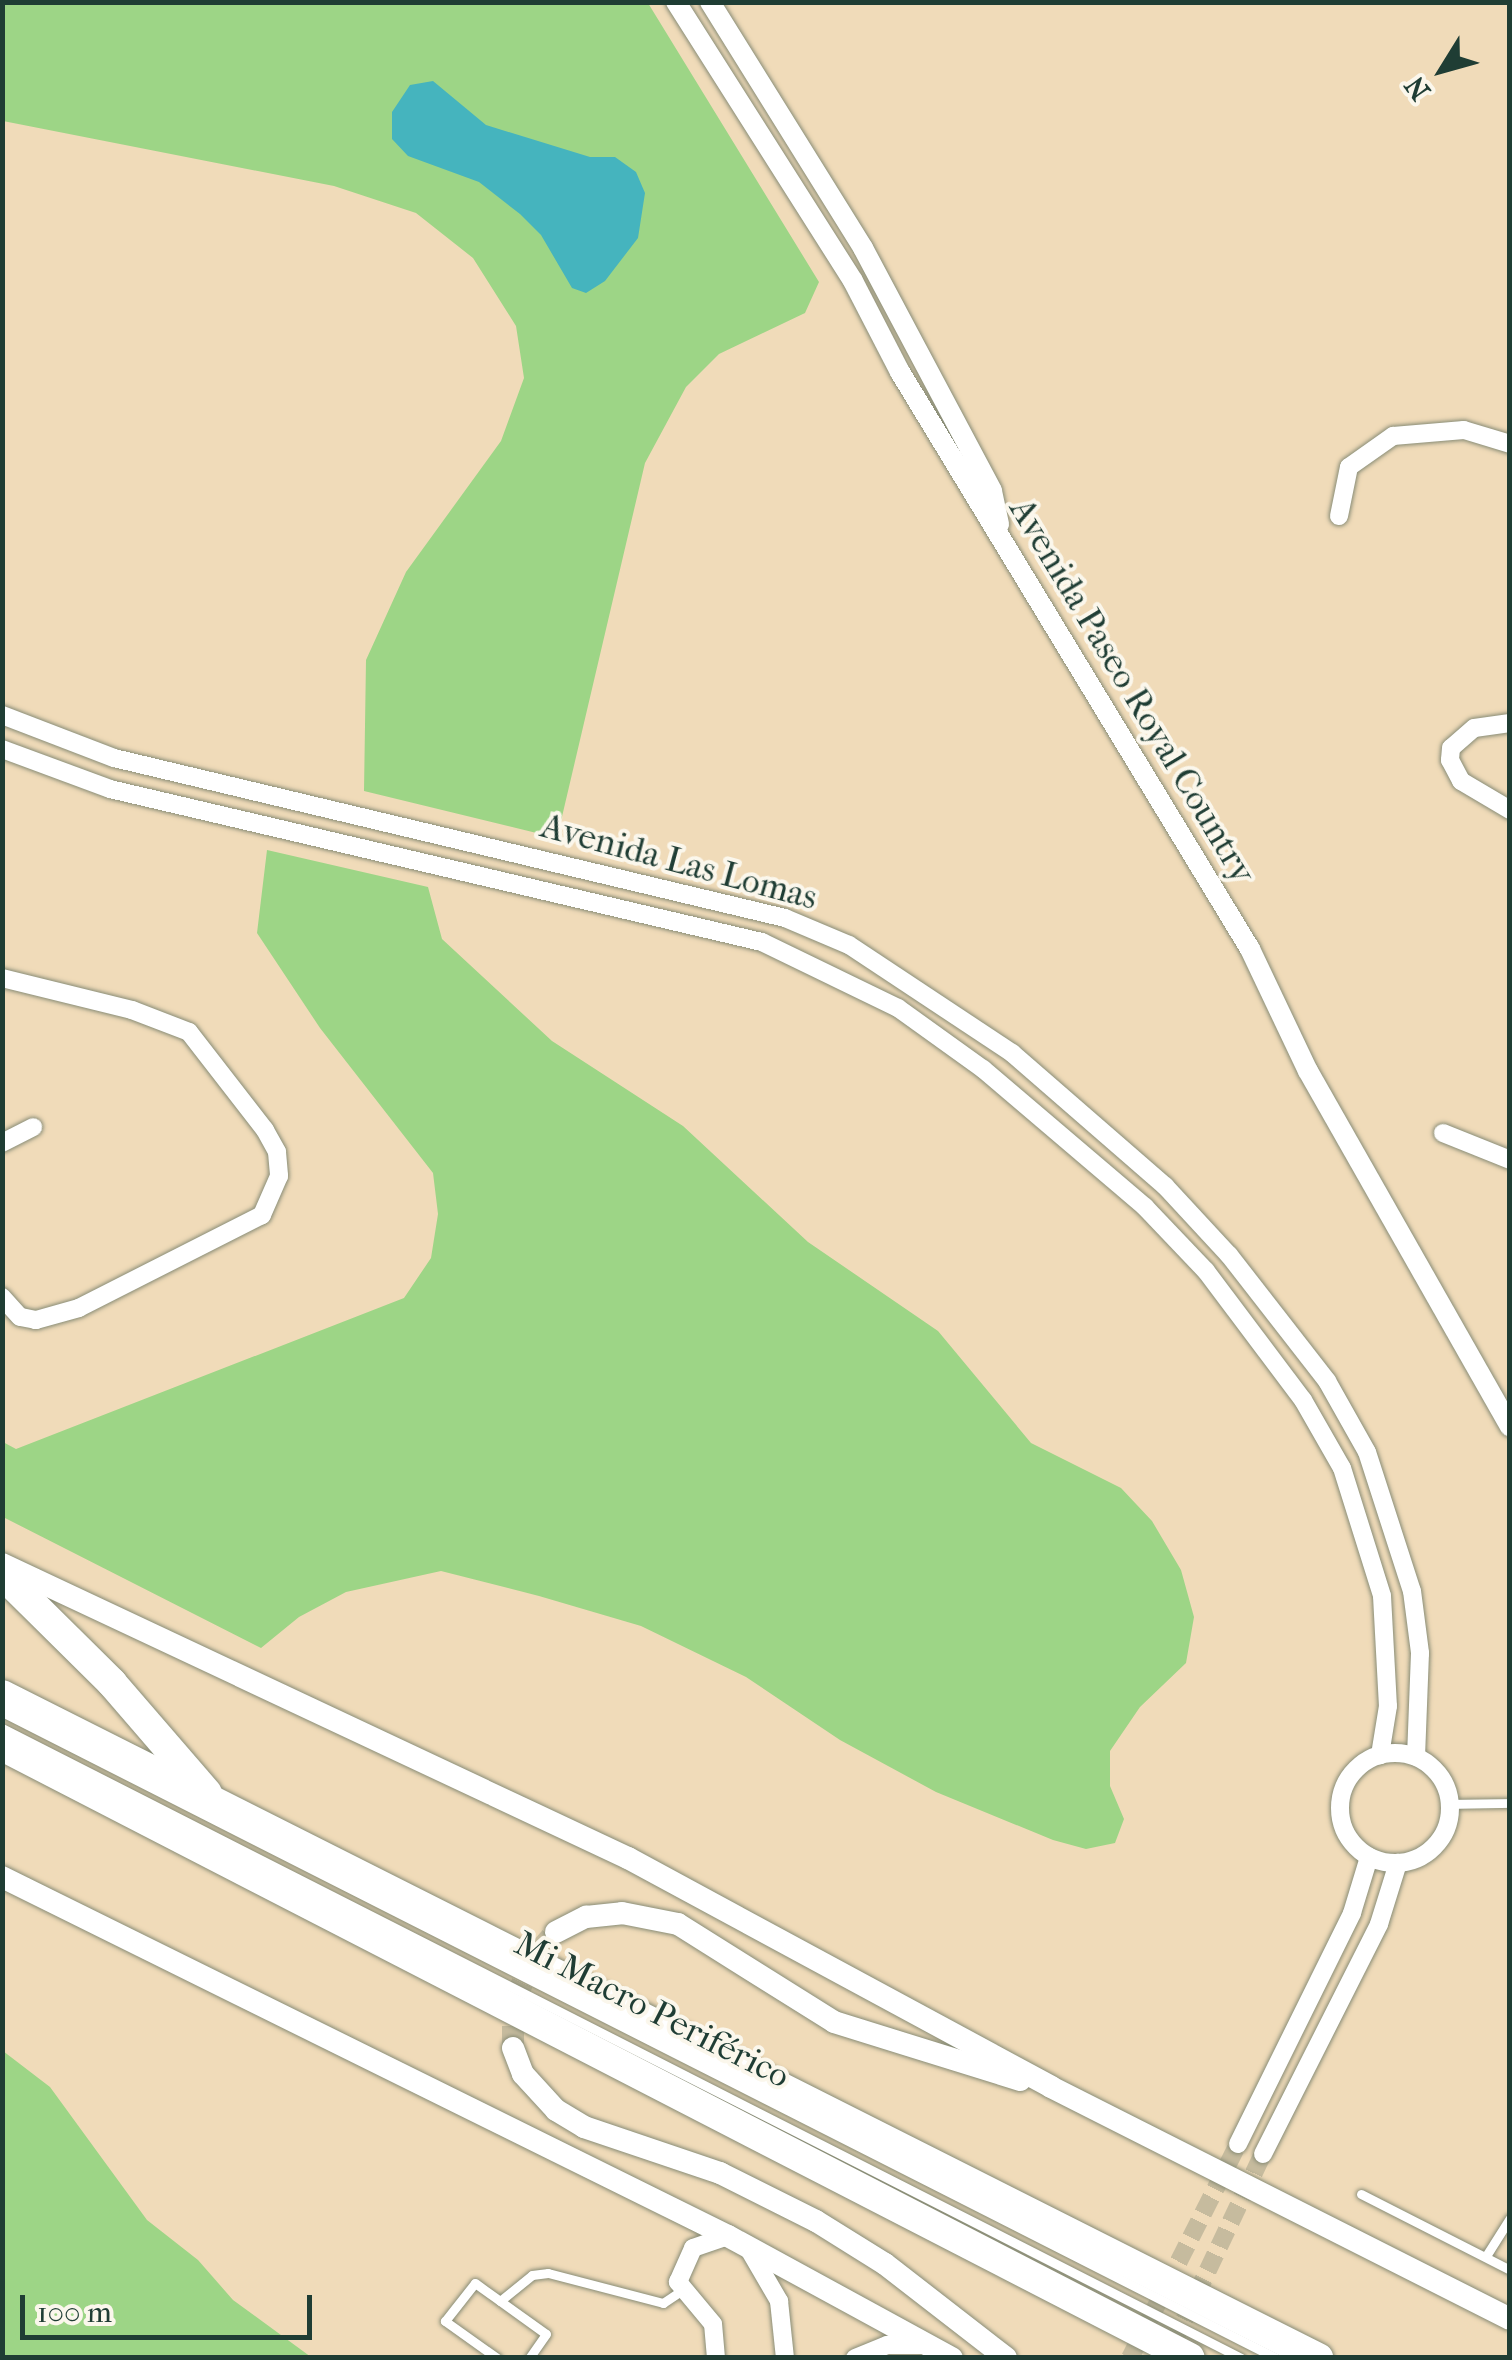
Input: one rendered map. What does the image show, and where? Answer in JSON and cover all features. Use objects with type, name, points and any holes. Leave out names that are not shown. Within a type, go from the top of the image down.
[{"type":"highway","points":[[2,1574],[112,1683],[219,1806]]},
{"type":"highway","points":[[2,1695],[1318,2358]]},
{"type":"highway","points":[[2,1746],[1190,2358]]},
{"type":"main road","points":[[2,1564],[628,1858],[1051,2087],[1510,2320]]},
{"type":"main road","points":[[2,1877],[737,2241],[952,2358]]},
{"type":"main road","points":[[556,1932],[586,1918],[622,1913],[664,1920],[734,1955],[834,2022],[939,2059],[1051,2087]]},
{"type":"main road","points":[[513,2048],[523,2074],[556,2110],[584,2127],[720,2173],[816,2222],[885,2264],[1006,2358]]},
{"type":"street","name":"Avenida Paseo Royal Country","points":[[676,2],[853,281],[900,372],[1001,531],[1250,949],[1308,1071],[1510,1427]]},
{"type":"street","points":[[694,32],[715,10],[863,248],[992,491],[1001,531]]},
{"type":"street","points":[[1339,516],[1349,467],[1393,436],[1464,430],[1510,444]]},
{"type":"street","name":"Avenida Las Lomas","points":[[2,715],[114,758],[785,918],[849,945],[1012,1053],[1165,1186],[1229,1255],[1327,1382],[1367,1452],[1412,1591],[1420,1652],[1416,1757]]},
{"type":"street","points":[[1510,723],[1474,728],[1460,736],[1450,760],[1461,781],[1510,810]]},
{"type":"street","name":"Avenida Las Lomas","points":[[2,749],[110,789],[762,942],[898,1008],[983,1069],[1145,1207],[1206,1271],[1303,1400],[1342,1468],[1382,1596],[1388,1706],[1380,1755]]},
{"type":"street","points":[[110,789],[114,758]]},
{"type":"street","points":[[2,978],[132,1010],[189,1032],[265,1130],[277,1152],[279,1176],[262,1215],[79,1308],[36,1320],[20,1316],[2,1297]]},
{"type":"street","points":[[2,1143],[34,1126]]},
{"type":"street","points":[[1443,1133],[1510,1160]]},
{"type":"street","points":[[1380,1755],[1416,1757],[1440,1776],[1450,1804],[1442,1838],[1430,1851],[1398,1863],[1369,1856],[1346,1834],[1340,1802],[1353,1772],[1380,1755]]},
{"type":"street","points":[[1238,2144],[1352,1914],[1369,1856]]},
{"type":"street","points":[[1263,2154],[1379,1924],[1398,1863]]},
{"type":"street","points":[[716,2358],[714,2324],[682,2291],[680,2271],[693,2248],[737,2241],[786,2326],[796,2358]]},
{"type":"street","points":[[785,2358],[786,2326]]},
{"type":"street","points":[[855,2358],[887,2345],[928,2345]]},
{"type":"lane","name":"Mi Macro Periférico","points":[[2,1712],[1276,2358]]},
{"type":"lane","name":"Mi Macro Periférico","points":[[2,1728],[1241,2358]]},
{"type":"lane","points":[[1450,1804],[1510,1803]]},
{"type":"lane","points":[[1361,2194],[1510,2270]]},
{"type":"lane","points":[[1486,2256],[1510,2218]]},
{"type":"lane","points":[[500,2301],[532,2275],[548,2273],[662,2303],[682,2291]]},
{"type":"lane","points":[[498,2358],[446,2321],[475,2283],[546,2334],[529,2358]]},
{"type":"green space","points":[[2,3],[648,3],[819,282],[805,313],[719,354],[686,387],[645,463],[557,838],[364,791],[366,660],[406,572],[501,441],[524,378],[516,326],[473,258],[416,213],[334,186],[3,121]]},
{"type":"green space","points":[[267,850],[428,887],[442,939],[552,1041],[683,1126],[808,1242],[938,1331],[1031,1443],[1121,1488],[1152,1521],[1181,1570],[1194,1617],[1186,1663],[1140,1707],[1110,1751],[1110,1786],[1124,1819],[1115,1843],[1086,1849],[1053,1840],[936,1792],[840,1740],[746,1677],[641,1626],[539,1596],[441,1571],[346,1592],[299,1617],[261,1648],[3,1517],[3,1442],[16,1449],[404,1298],[431,1258],[438,1214],[433,1173],[320,1028],[257,933]]},
{"type":"green space","points":[[3,2051],[50,2087],[147,2220],[198,2260],[233,2300],[311,2357],[3,2357]]},
{"type":"water","points":[[433,81],[486,125],[590,157],[615,157],[636,172],[645,193],[638,238],[605,281],[586,293],[572,288],[541,235],[520,214],[479,182],[408,156],[392,139],[392,112],[410,85]]},
{"type":"tunnel","points":[[513,2048],[513,2003],[536,1954],[556,1932]]},
{"type":"tunnel","points":[[1130,2358],[1238,2144]]},
{"type":"tunnel","points":[[1173,2344],[1263,2154]]}]
